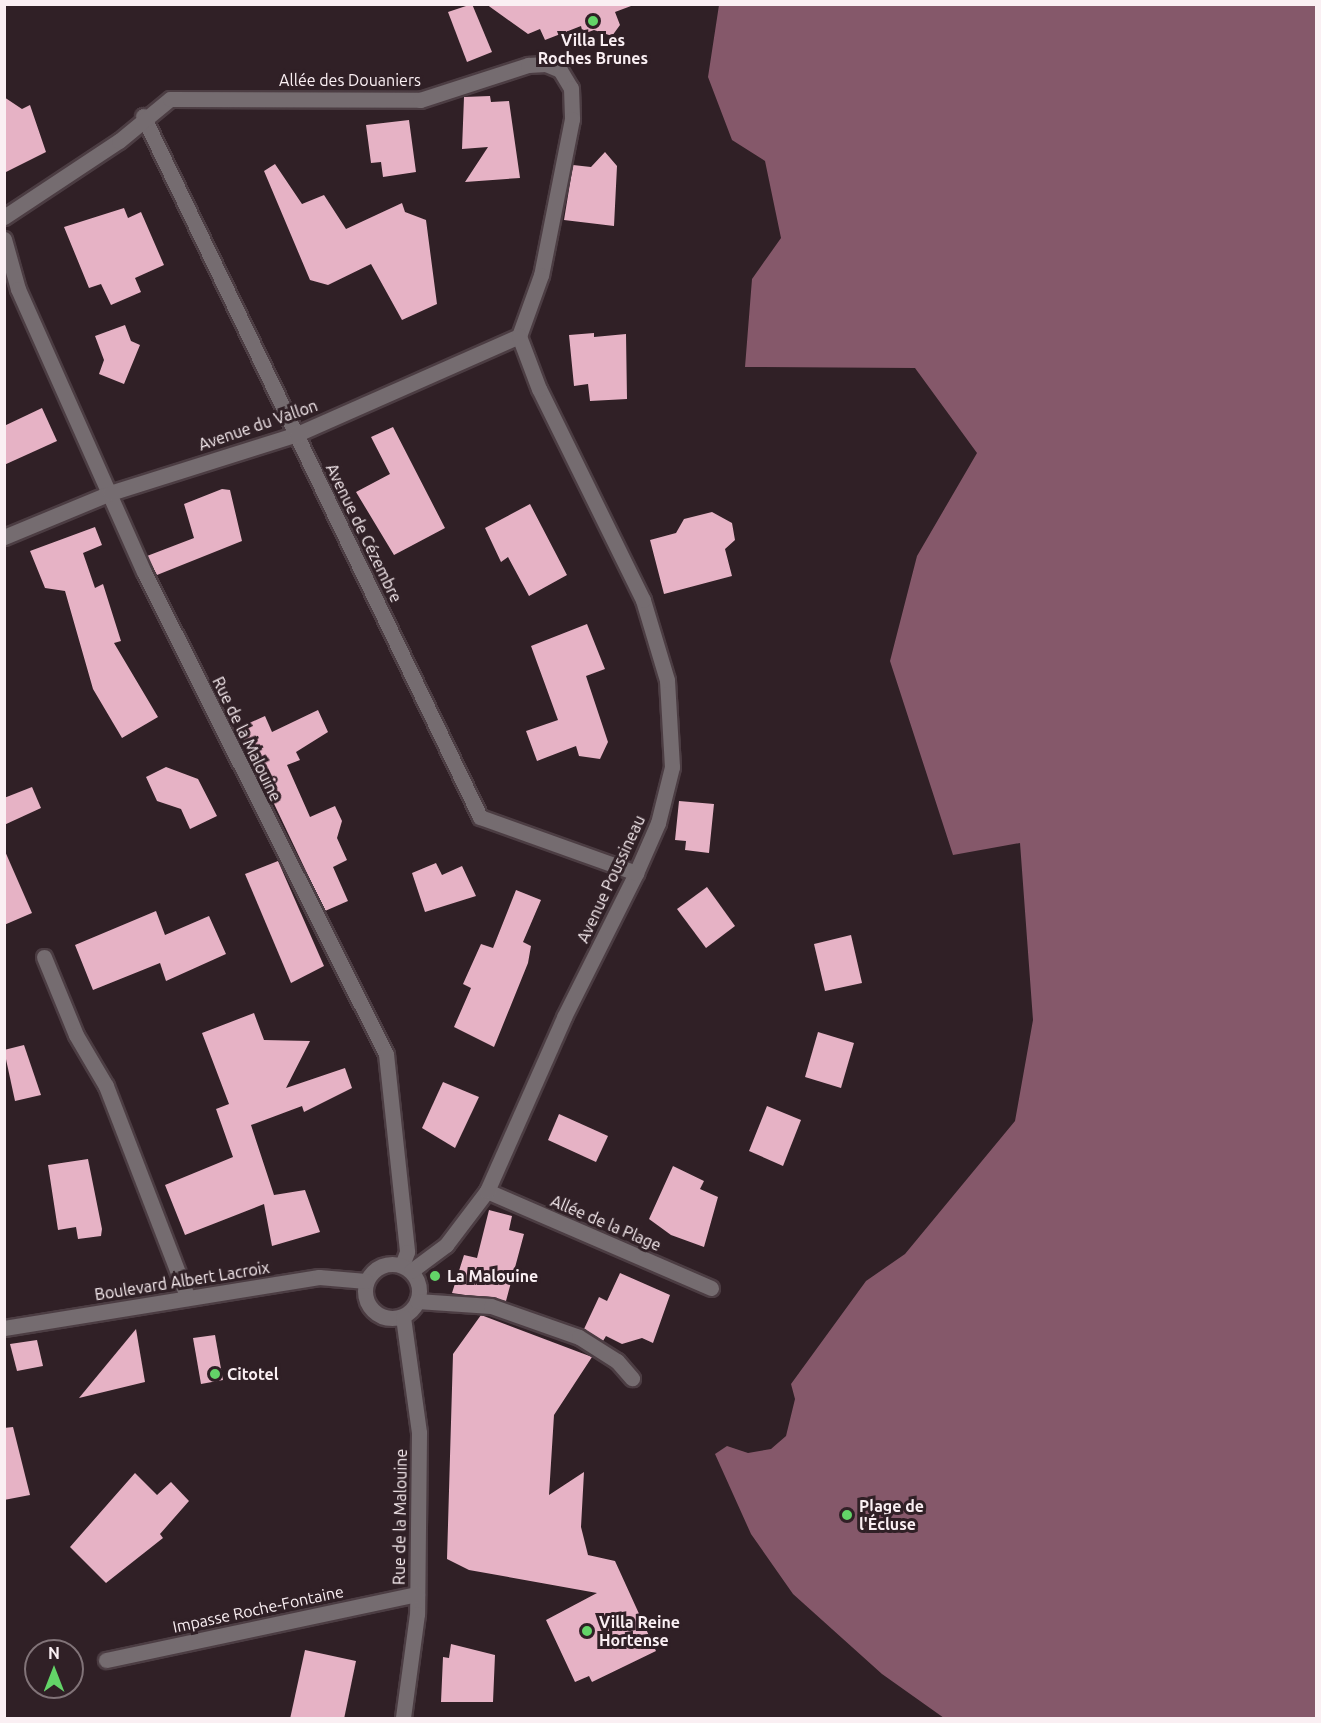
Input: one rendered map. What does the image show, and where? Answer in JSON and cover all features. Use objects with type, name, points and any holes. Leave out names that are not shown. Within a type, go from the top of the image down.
[{"type":"street","name":"Allée des Douaniers","points":[[4,217],[119,141],[143,116],[170,99],[192,95],[420,100],[528,65],[560,70],[571,88],[572,119],[541,275],[519,336]]},
{"type":"street","name":"Avenue de Cézembre","points":[[143,116],[480,817],[636,873]]},
{"type":"street","name":"Rue de la Malouine","points":[[4,239],[11,290],[110,493],[149,583],[387,1054],[408,1252],[407,1268]]},
{"type":"street","name":"Avenue du Vallon","points":[[4,537],[110,493],[297,434],[519,336]]},
{"type":"street","name":"Avenue Poussineau","points":[[407,1268],[446,1245],[487,1191],[564,1017],[636,873],[658,823],[672,767],[667,680],[643,600],[539,389],[519,336]]},
{"type":"street","points":[[44,957],[76,1035],[106,1086],[188,1298]]},
{"type":"street","name":"Allée de la Plage","points":[[487,1191],[711,1288]]},
{"type":"street","points":[[377,1268],[407,1268],[419,1286],[417,1301],[403,1317],[384,1318],[369,1307],[366,1281],[377,1268]]},
{"type":"street","name":"Boulevard Albert Lacroix","points":[[4,1328],[319,1277],[366,1281]]},
{"type":"street","points":[[417,1301],[491,1306],[579,1337],[632,1377]]},
{"type":"street","name":"Rue de la Malouine","points":[[403,1317],[419,1433],[417,1594],[403,1719]]},
{"type":"street","name":"Impasse Roche-Fontaine","points":[[106,1660],[417,1594]]},
{"type":"shaded area","points":[[719,5],[1316,5],[1316,1718],[944,1718],[882,1674],[793,1594],[751,1534],[715,1454],[727,1446],[748,1453],[771,1449],[786,1436],[795,1399],[791,1384],[866,1281],[905,1254],[1015,1121],[1033,1020],[1020,843],[953,855],[890,661],[917,556],[977,453],[915,368],[745,367],[752,279],[781,238],[765,161],[732,140],[708,77]]},
{"type":"building","points":[[472,4],[492,52],[467,62],[448,12]]},
{"type":"building","name":"Villa Les Roches Brunes","points":[[486,4],[631,4],[631,6],[615,12],[620,25],[612,36],[594,30],[583,34],[581,26],[545,40],[540,29],[528,34]]},
{"type":"building","points":[[490,96],[491,102],[509,101],[520,178],[465,182],[488,147],[462,149],[464,97]]},
{"type":"building","points":[[4,97],[22,109],[30,105],[46,152],[4,173]]},
{"type":"building","points":[[409,120],[416,172],[383,177],[381,162],[371,163],[366,125]]},
{"type":"building","points":[[605,152],[617,166],[614,226],[564,220],[573,165],[591,167]]},
{"type":"building","points":[[275,164],[302,204],[324,195],[346,229],[402,203],[405,212],[426,220],[437,304],[402,320],[371,264],[328,285],[310,280],[264,171]]},
{"type":"building","points":[[124,208],[128,218],[141,212],[164,265],[135,278],[141,292],[111,305],[101,284],[89,288],[64,227]]},
{"type":"building","points":[[125,325],[131,341],[140,345],[124,384],[99,374],[104,360],[95,336]]},
{"type":"building","points":[[594,333],[594,337],[626,334],[627,399],[590,401],[588,384],[574,386],[569,335]]},
{"type":"building","points":[[42,408],[57,441],[4,465],[4,426]]},
{"type":"building","points":[[393,427],[445,528],[394,555],[356,492],[390,474],[371,437]]},
{"type":"building","points":[[222,489],[230,490],[242,541],[157,575],[147,556],[194,538],[184,504]]},
{"type":"building","points":[[530,504],[567,575],[529,596],[508,557],[501,562],[485,528]]},
{"type":"building","points":[[712,512],[732,523],[735,540],[725,549],[732,576],[664,594],[650,540],[676,533],[684,519]]},
{"type":"building","points":[[95,527],[102,545],[83,553],[95,588],[103,584],[121,641],[114,643],[158,717],[122,738],[93,689],[65,591],[45,588],[30,551]]},
{"type":"building","points":[[587,624],[605,669],[586,676],[608,742],[600,759],[579,756],[576,746],[537,761],[526,731],[558,720],[531,646]]},
{"type":"building","points":[[318,710],[328,732],[296,752],[300,760],[287,765],[310,817],[335,806],[342,821],[337,838],[347,860],[333,867],[348,901],[325,911],[238,728],[265,716],[272,732]]},
{"type":"building","points":[[166,767],[198,779],[217,816],[190,829],[181,809],[157,801],[146,777]]},
{"type":"building","points":[[32,787],[41,808],[4,825],[4,798]]},
{"type":"building","points":[[679,801],[714,804],[709,853],[685,850],[686,841],[675,840]]},
{"type":"building","points":[[4,849],[32,913],[4,925]]},
{"type":"building","points":[[278,861],[324,966],[291,983],[245,874]]},
{"type":"building","points":[[436,863],[442,875],[462,866],[476,896],[425,912],[412,873]]},
{"type":"building","points":[[707,887],[735,926],[706,948],[677,909]]},
{"type":"building","points":[[516,890],[541,900],[523,942],[531,946],[528,963],[494,1047],[454,1027],[471,988],[463,984],[481,944],[493,948]]},
{"type":"building","points":[[156,911],[165,935],[209,916],[226,954],[166,981],[160,963],[93,990],[75,945]]},
{"type":"building","points":[[851,935],[862,983],[825,991],[814,944]]},
{"type":"building","points":[[254,1013],[264,1040],[310,1041],[286,1088],[345,1068],[352,1088],[304,1112],[302,1106],[251,1125],[274,1195],[305,1190],[320,1232],[272,1246],[264,1204],[185,1235],[165,1185],[233,1157],[216,1109],[229,1104],[202,1033]]},
{"type":"building","points":[[818,1032],[854,1043],[841,1088],[805,1077]]},
{"type":"building","points":[[24,1045],[41,1095],[15,1101],[4,1050]]},
{"type":"building","points":[[443,1082],[479,1097],[455,1148],[422,1128]]},
{"type":"building","points":[[767,1106],[801,1120],[783,1166],[749,1151]]},
{"type":"building","points":[[559,1114],[608,1136],[596,1162],[548,1140]]},
{"type":"building","points":[[88,1159],[102,1229],[101,1236],[78,1239],[76,1227],[58,1230],[48,1165]]},
{"type":"building","points":[[673,1166],[704,1181],[700,1189],[718,1197],[704,1247],[671,1235],[649,1219]]},
{"type":"building","points":[[489,1210],[512,1216],[509,1230],[524,1234],[506,1301],[452,1293],[464,1255],[477,1258]]},
{"type":"building","points":[[620,1273],[670,1295],[653,1343],[642,1338],[622,1344],[606,1336],[603,1341],[584,1329],[599,1297],[607,1301]]},
{"type":"building","points":[[481,1315],[592,1357],[554,1415],[549,1495],[584,1472],[581,1527],[588,1555],[615,1561],[656,1651],[592,1682],[589,1676],[575,1682],[546,1620],[597,1593],[469,1570],[447,1559],[453,1354]]},
{"type":"building","points":[[136,1329],[145,1382],[79,1398]]},
{"type":"building","points":[[215,1335],[223,1380],[201,1384],[193,1338]]},
{"type":"building","points":[[37,1340],[43,1366],[17,1371],[10,1344]]},
{"type":"building","points":[[13,1427],[30,1495],[4,1500],[4,1428]]},
{"type":"building","points":[[135,1473],[157,1495],[171,1482],[189,1501],[160,1534],[163,1538],[106,1583],[70,1547]]},
{"type":"building","points":[[451,1644],[495,1655],[493,1702],[441,1702],[443,1657],[449,1658]]},
{"type":"building","points":[[305,1650],[356,1661],[344,1719],[290,1719]]},
{"type":"place","name":"Villa Les Roches Brunes","points":[[593,21]]},
{"type":"place","name":"La Malouine","points":[[435,1276]]},
{"type":"place","name":"Citotel","points":[[215,1374]]},
{"type":"place","name":"Plage de l'Écluse","points":[[847,1515]]},
{"type":"place","name":"Villa Reine Hortense","points":[[587,1631]]}]
